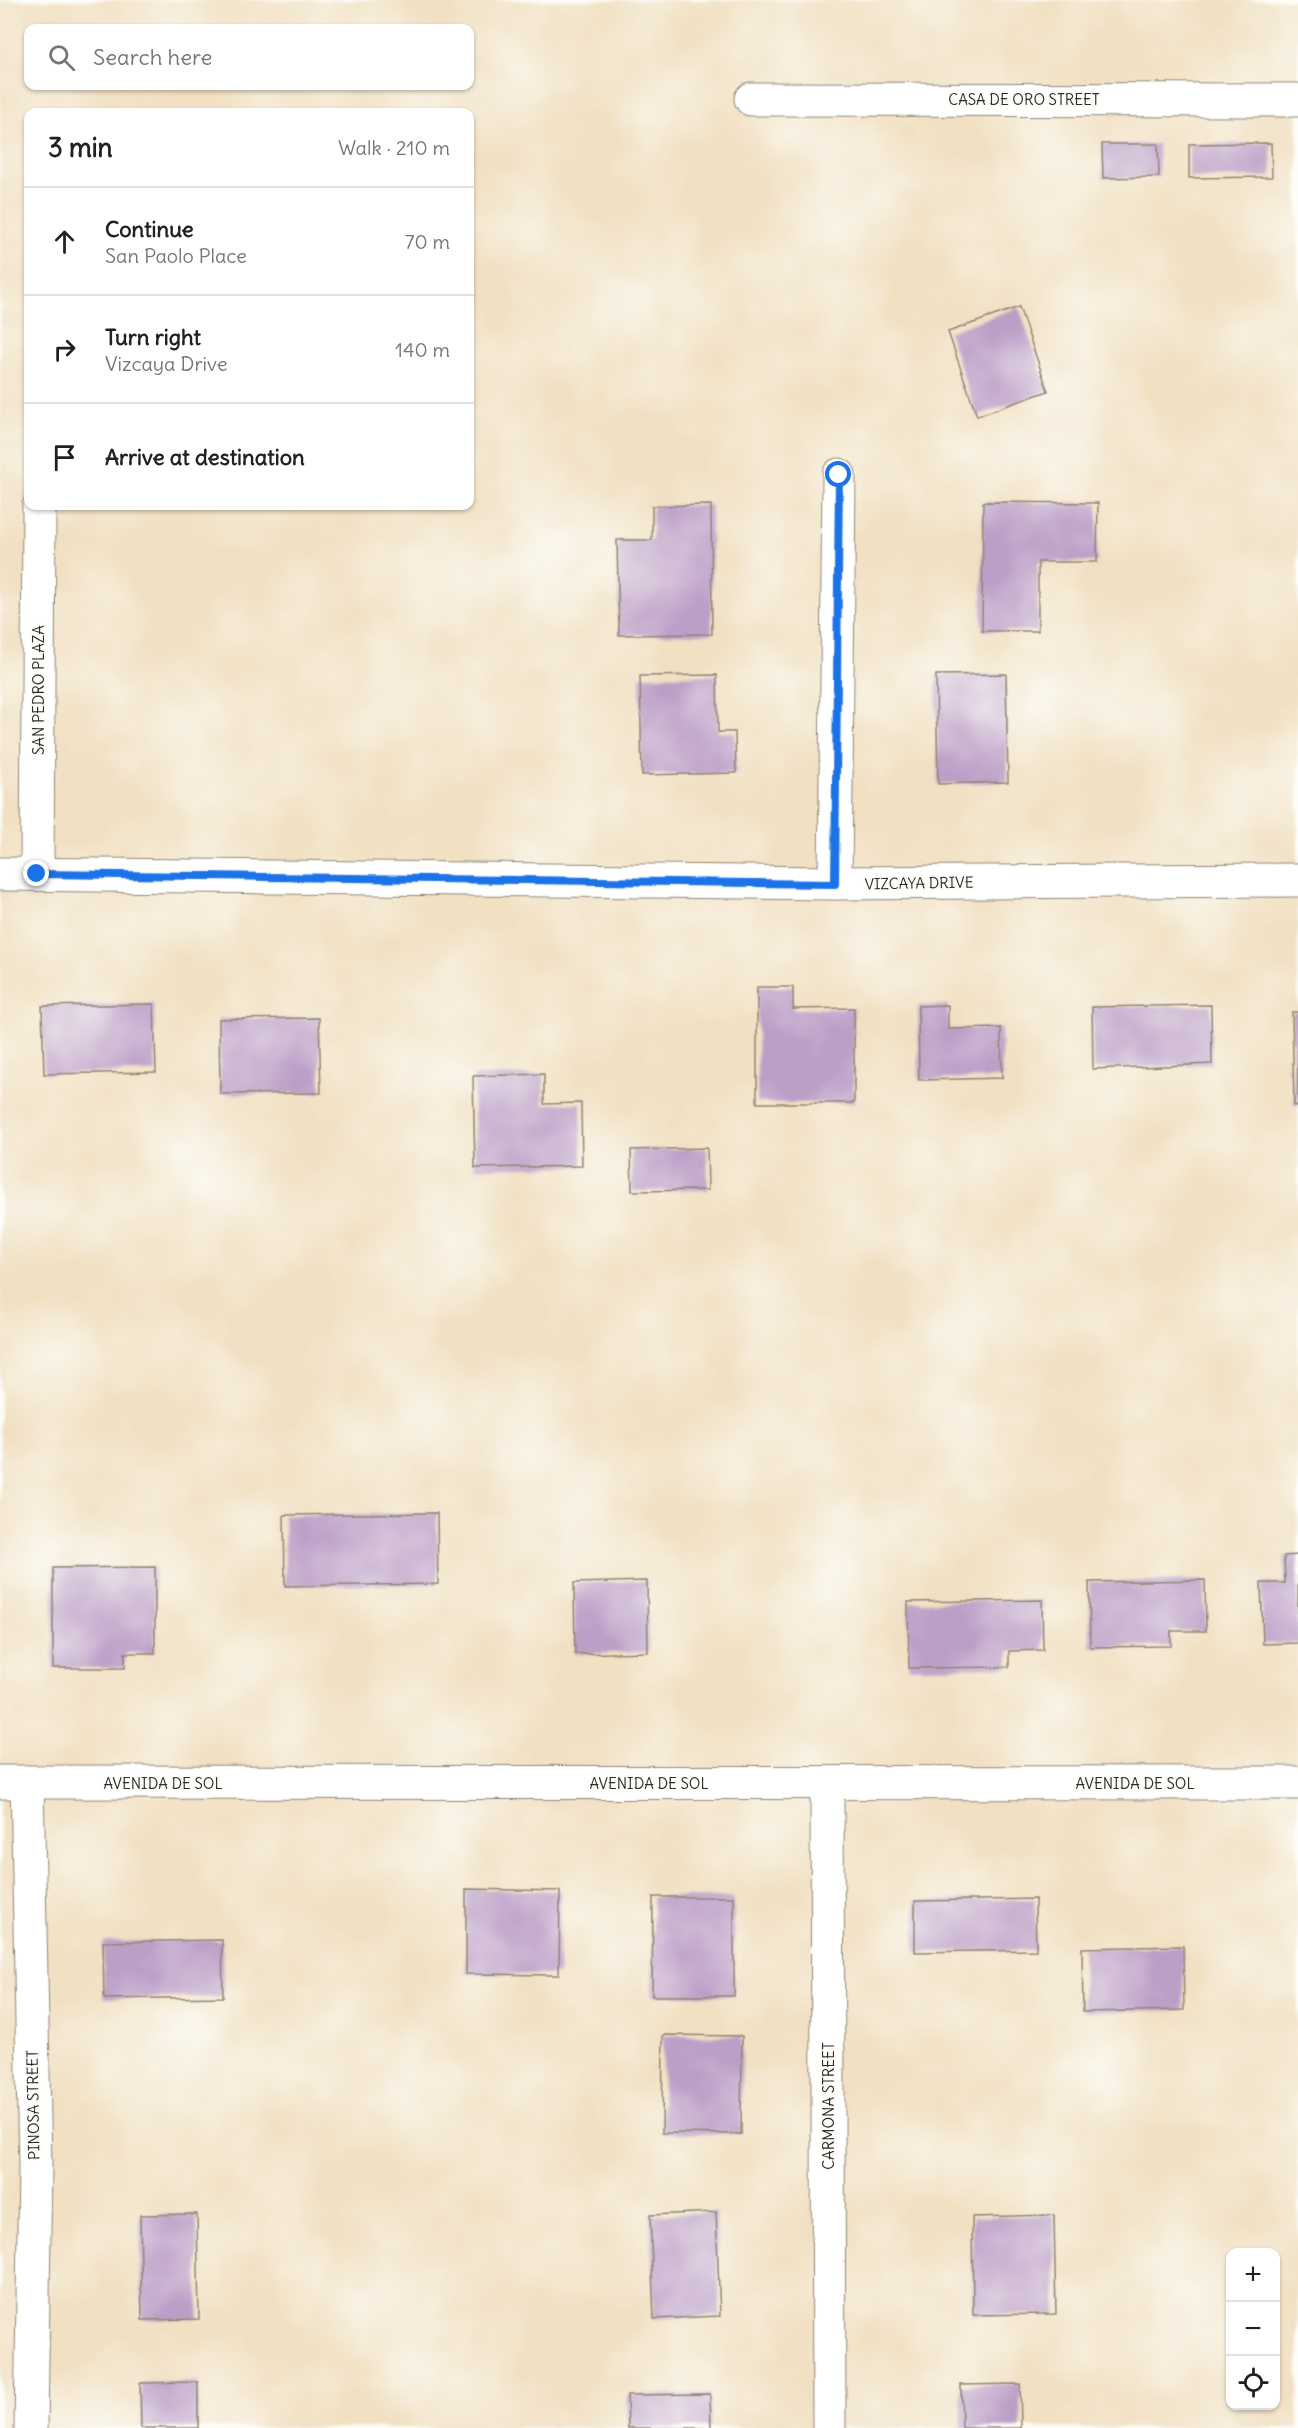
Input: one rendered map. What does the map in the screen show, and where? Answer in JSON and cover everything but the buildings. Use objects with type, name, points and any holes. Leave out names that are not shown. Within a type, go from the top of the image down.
[{"type":"street","name":"CASA DE ORO STREET","points":[[751,99],[1298,100]]},
{"type":"street","points":[[835,884],[839,475]]},
{"type":"street","name":"SAN PEDRO PLAZA","points":[[37,874],[39,510]]},
{"type":"street","name":"VIZCAYA DRIVE","points":[[0,874],[835,884],[1298,880]]},
{"type":"street","name":"AVENIDA DE SOL","points":[[14,1782],[1298,1783]]},
{"type":"street","name":"PINOSA STREET","points":[[14,1782],[35,2167],[31,2428]]},
{"type":"street","name":"CARMONA STREET","points":[[827,1783],[829,2428]]},
{"type":"route","points":[[37,874],[835,884],[839,475]]}]
